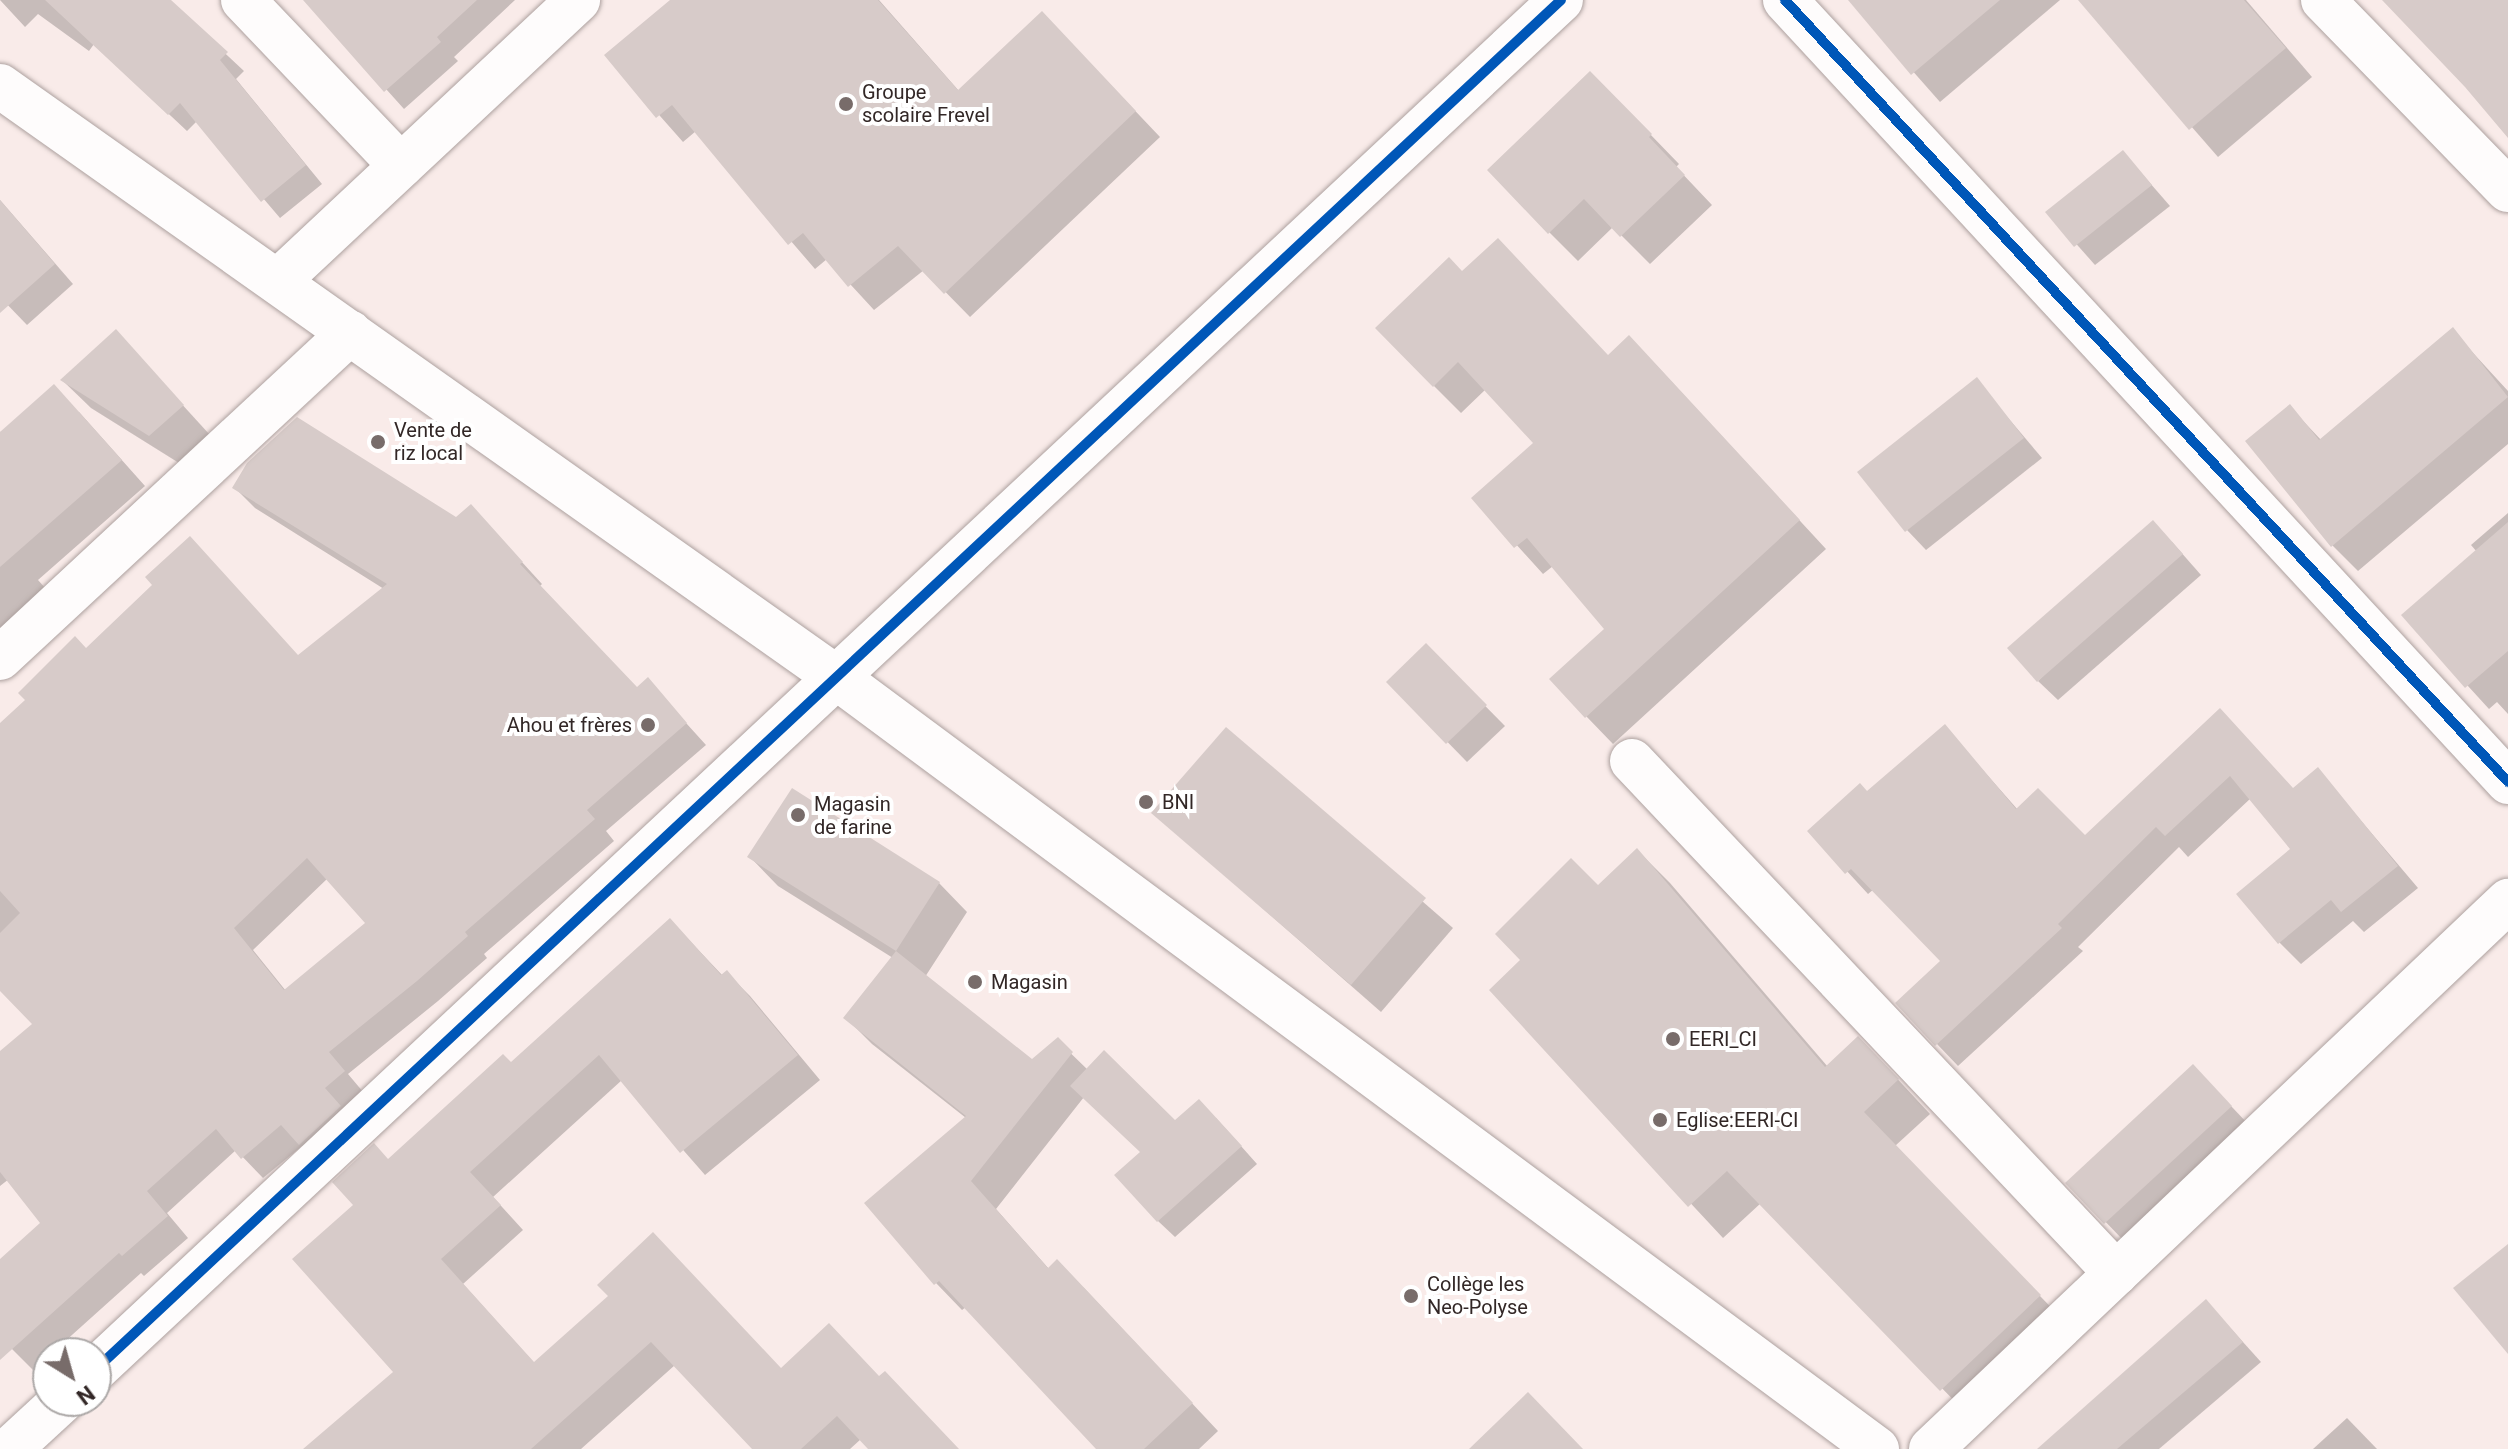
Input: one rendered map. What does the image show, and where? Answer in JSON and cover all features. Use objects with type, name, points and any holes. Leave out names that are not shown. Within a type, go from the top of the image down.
[{"type":"street","points":[[243,0],[401,166]]},
{"type":"street","points":[[278,281],[578,0]]},
{"type":"street","points":[[112,1354],[1561,0]]},
{"type":"street","points":[[1785,0],[2508,782]]},
{"type":"street","points":[[2323,0],[2508,190]]},
{"type":"street","points":[[0,86],[836,677],[1877,1449]]},
{"type":"street","points":[[0,658],[350,333]]},
{"type":"street","points":[[1632,761],[2116,1273]]},
{"type":"street","points":[[1931,1449],[2508,901]]},
{"type":"street","points":[[10,1449],[45,1417]]},
{"type":"building","points":[[45,0],[171,0],[228,52],[220,60],[306,165],[261,202],[180,103],[168,115]]},
{"type":"building","points":[[303,0],[477,0],[437,37],[441,42],[384,92]]},
{"type":"building","points":[[670,0],[878,0],[958,90],[1042,11],[1136,111],[944,294],[898,246],[848,287],[803,233],[788,245],[672,105],[656,118],[604,55]]},
{"type":"building","points":[[1848,0],[2000,0],[1911,75]]},
{"type":"building","points":[[2078,0],[2244,0],[2286,48],[2189,130]]},
{"type":"building","points":[[2382,0],[2508,0],[2508,138],[2465,87]]},
{"type":"building","points":[[1590,71],[1652,134],[1649,137],[1685,175],[1620,237],[1584,199],[1548,234],[1487,170]]},
{"type":"building","points":[[2123,150],[2152,185],[2074,247],[2045,212]]},
{"type":"building","points":[[0,200],[55,264],[0,313]]},
{"type":"building","points":[[1498,238],[1608,355],[1629,335],[1800,520],[1585,718],[1549,679],[1604,629],[1527,538],[1514,548],[1471,498],[1533,443],[1458,362],[1433,387],[1375,328],[1449,257],[1462,271]]},
{"type":"building","points":[[2453,327],[2508,397],[2331,547],[2245,441],[2290,404],[2319,440]]},
{"type":"building","points":[[116,329],[184,405],[149,436],[60,380]]},
{"type":"building","points":[[1977,377],[2024,438],[1905,532],[1857,472]]},
{"type":"building","points":[[54,384],[122,460],[0,567],[0,432]]},
{"type":"building","points":[[297,417],[456,517],[471,504],[523,562],[520,564],[637,687],[648,677],[687,723],[587,810],[595,819],[465,932],[468,936],[329,1052],[345,1071],[325,1088],[341,1106],[299,1145],[281,1125],[241,1159],[216,1129],[147,1191],[168,1216],[122,1256],[119,1253],[0,1360],[0,1259],[40,1223],[0,1172],[0,1051],[32,1024],[0,991],[0,933],[20,913],[0,891],[0,723],[25,700],[18,693],[75,636],[86,648],[152,585],[145,577],[190,536],[298,655],[387,584],[232,488],[247,463]],"holes":[[[307,858],[365,923],[284,990],[234,928]]]},
{"type":"building","points":[[2153,520],[2183,554],[2037,682],[2007,648]]},
{"type":"building","points":[[2508,522],[2508,651],[2465,688],[2401,615]]},
{"type":"building","points":[[1426,643],[1487,705],[1446,744],[1386,682]]},
{"type":"building","points":[[2220,708],[2293,788],[2318,767],[2398,866],[2341,912],[2331,900],[2278,944],[2236,894],[2290,849],[2230,776],[2165,836],[2156,827],[2058,924],[2062,928],[1935,1046],[1895,1003],[1940,961],[1851,869],[1845,874],[1807,831],[1860,783],[1867,791],[1945,724],[2016,809],[2038,788],[2085,835]]},
{"type":"building","points":[[1226,727],[1426,898],[1351,985],[1151,813]]},
{"type":"building","points":[[792,788],[940,882],[896,951],[747,857]]},
{"type":"building","points":[[1637,848],[1825,1067],[1858,1036],[1899,1079],[1864,1112],[2041,1295],[1940,1391],[1727,1171],[1688,1207],[1489,990],[1520,960],[1495,934],[1571,858],[1598,885]]},
{"type":"building","points":[[670,918],[721,975],[727,970],[798,1055],[680,1153],[599,1055],[470,1172],[501,1205],[441,1259],[534,1362],[608,1296],[597,1285],[653,1232],[781,1368],[829,1323],[879,1376],[885,1371],[959,1449],[868,1449],[837,1416],[801,1449],[752,1449],[651,1342],[531,1449],[303,1449],[393,1372],[292,1259],[353,1205],[332,1182],[374,1143],[388,1159],[503,1054],[511,1062]]},
{"type":"building","points":[[896,951],[1032,1059],[1058,1037],[1073,1052],[971,1181],[1048,1268],[1057,1259],[1193,1403],[1144,1449],[1096,1449],[939,1281],[934,1285],[864,1203],[966,1116],[843,1018]]},
{"type":"building","points":[[1104,1050],[1175,1120],[1199,1099],[1242,1146],[1157,1222],[1114,1175],[1140,1152],[1070,1086]]},
{"type":"building","points":[[2193,1064],[2232,1106],[2104,1224],[2065,1183]]},
{"type":"building","points":[[2508,1244],[2508,1354],[2453,1288]]},
{"type":"building","points":[[2206,1299],[2243,1342],[2117,1449],[2037,1449]]},
{"type":"building","points":[[1528,1392],[1583,1449],[1469,1449]]},
{"type":"cycle path","points":[[112,1354],[1561,0]]},
{"type":"cycle path","points":[[1785,0],[2508,782]]},
{"type":"place","name":"Groupe scolaire Frevel","points":[[846,104]]},
{"type":"place","name":"Vente de riz local","points":[[378,442]]},
{"type":"place","name":"Ahou et frères","points":[[648,725]]},
{"type":"place","name":"BNI","points":[[1146,802]]},
{"type":"place","name":"Magasin de farine","points":[[798,815]]},
{"type":"place","name":"Magasin","points":[[975,982]]},
{"type":"place","name":"EERI_CI","points":[[1673,1039]]},
{"type":"place","name":"Eglise:EERI-CI","points":[[1660,1120]]},
{"type":"place","name":"Collège les Neo-Polyse","points":[[1411,1296]]}]
